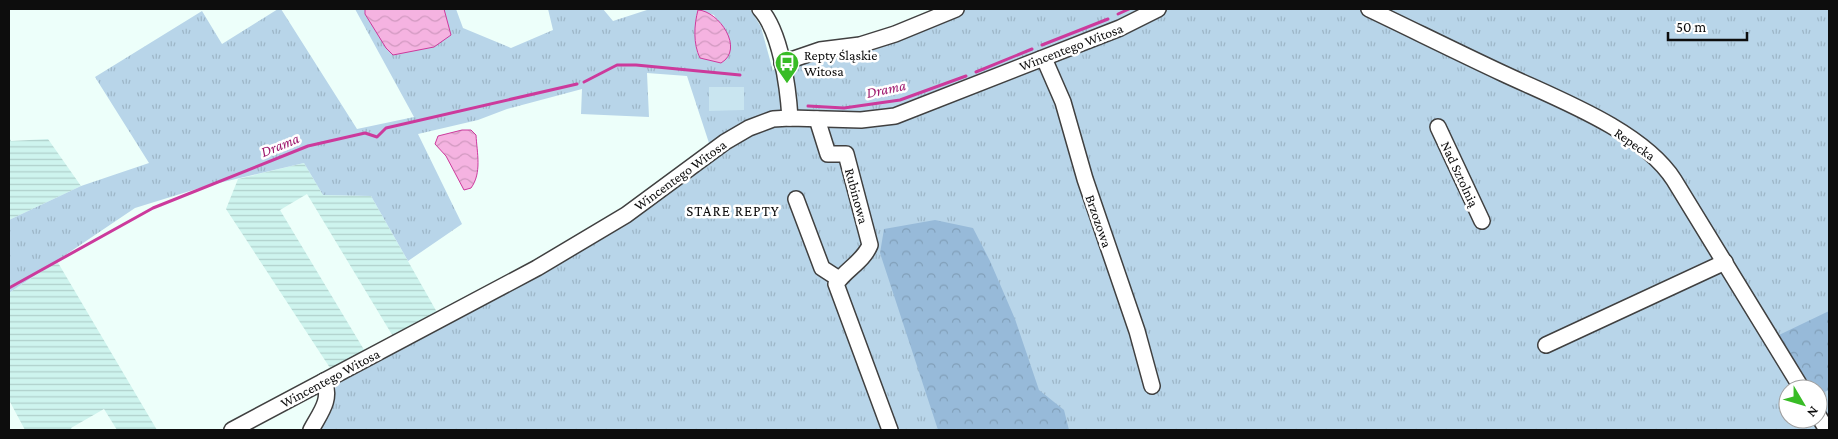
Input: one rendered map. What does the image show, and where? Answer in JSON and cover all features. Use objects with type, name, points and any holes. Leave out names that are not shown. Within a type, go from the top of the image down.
[{"type":"street","points":[[760,9],[772,28],[782,63],[787,84],[790,118]]},
{"type":"street","points":[[782,63],[820,50],[860,45],[895,34],[956,9]]},
{"type":"street","name":"Wincentego Witosa","points":[[232,430],[564,252],[626,215],[725,142],[749,128],[773,119],[861,120],[895,116],[1127,25],[1158,9]]},
{"type":"street","name":"Repecka","points":[[1369,9],[1574,107],[1639,144],[1657,158],[1668,171],[1796,379]]},
{"type":"street","name":"Brzozowa","points":[[1041,59],[1046,63],[1062,102],[1084,179],[1136,331],[1152,386]]},
{"type":"street","name":"Rubinowa","points":[[818,119],[828,154],[846,154],[870,245],[867,253],[839,280]]},
{"type":"street","name":"Nad Sztolnią","points":[[1438,127],[1482,221]]},
{"type":"street","points":[[796,199],[822,268],[839,280],[836,284],[890,430]]},
{"type":"street","points":[[1546,345],[1724,262]]},
{"type":"street","points":[[311,430],[324,406],[328,391],[324,381]]},
{"type":"shaded area","points":[[709,87],[744,87],[744,110],[709,111]]},
{"type":"shaded area","points":[[9,137],[11,141],[48,139],[81,186],[9,220]]},
{"type":"shaded area","points":[[304,163],[323,195],[371,196],[438,314],[394,338],[307,194],[280,210],[366,353],[332,371],[226,209],[238,179]]},
{"type":"shaded area","points":[[57,261],[157,430],[117,430],[104,409],[71,428],[72,430],[25,430],[9,400],[9,293]]},
{"type":"green space","points":[[278,9],[281,9],[357,129],[414,117],[355,9],[456,9],[463,28],[511,48],[553,30],[548,9],[603,9],[613,21],[650,9],[750,9],[761,27],[773,71],[778,63],[958,9],[1829,9],[1829,430],[311,430],[337,381],[731,144],[743,122],[709,143],[687,76],[647,73],[649,117],[581,114],[582,89],[507,109],[478,120],[418,134],[462,224],[408,261],[371,196],[323,195],[304,163],[206,186],[135,208],[9,293],[9,220],[81,186],[149,163],[95,77],[202,11],[222,44]],"holes":[[[698,10],[714,15],[730,41],[711,60],[700,58],[695,41]]]},
{"type":"green space","points":[[935,220],[973,228],[990,261],[1015,319],[1039,390],[1064,410],[1069,430],[938,430],[880,253],[884,229]]},
{"type":"green space","points":[[1829,311],[1829,390],[1828,379],[1806,379],[1779,335]]},
{"type":"water","points":[[365,9],[444,9],[451,35],[434,47],[393,55],[386,48],[365,14]]},
{"type":"water","points":[[698,10],[714,17],[721,24],[730,40],[728,57],[721,63],[700,58],[696,47],[695,34]]},
{"type":"water","points":[[462,130],[471,130],[476,135],[478,163],[477,176],[471,188],[464,190],[446,156],[435,144],[438,136]]},
{"type":"waterway","name":"Drama","points":[[1118,14],[1129,9]]},
{"type":"waterway","name":"Drama","points":[[1042,45],[1108,19]]},
{"type":"waterway","name":"Drama","points":[[976,72],[1032,49]]},
{"type":"waterway","name":"Drama","points":[[584,82],[617,65],[636,65],[740,75]]},
{"type":"waterway","name":"Drama","points":[[808,106],[844,108],[900,100],[966,76]]},
{"type":"waterway","name":"Drama","points":[[9,288],[153,208],[308,146],[365,133],[377,137],[386,128],[577,84]]},
{"type":"place","name":"Repty Śląskie Witosa","points":[[787,84]]},
{"type":"district","name":"STARE REPTY","points":[[733,211]]}]
